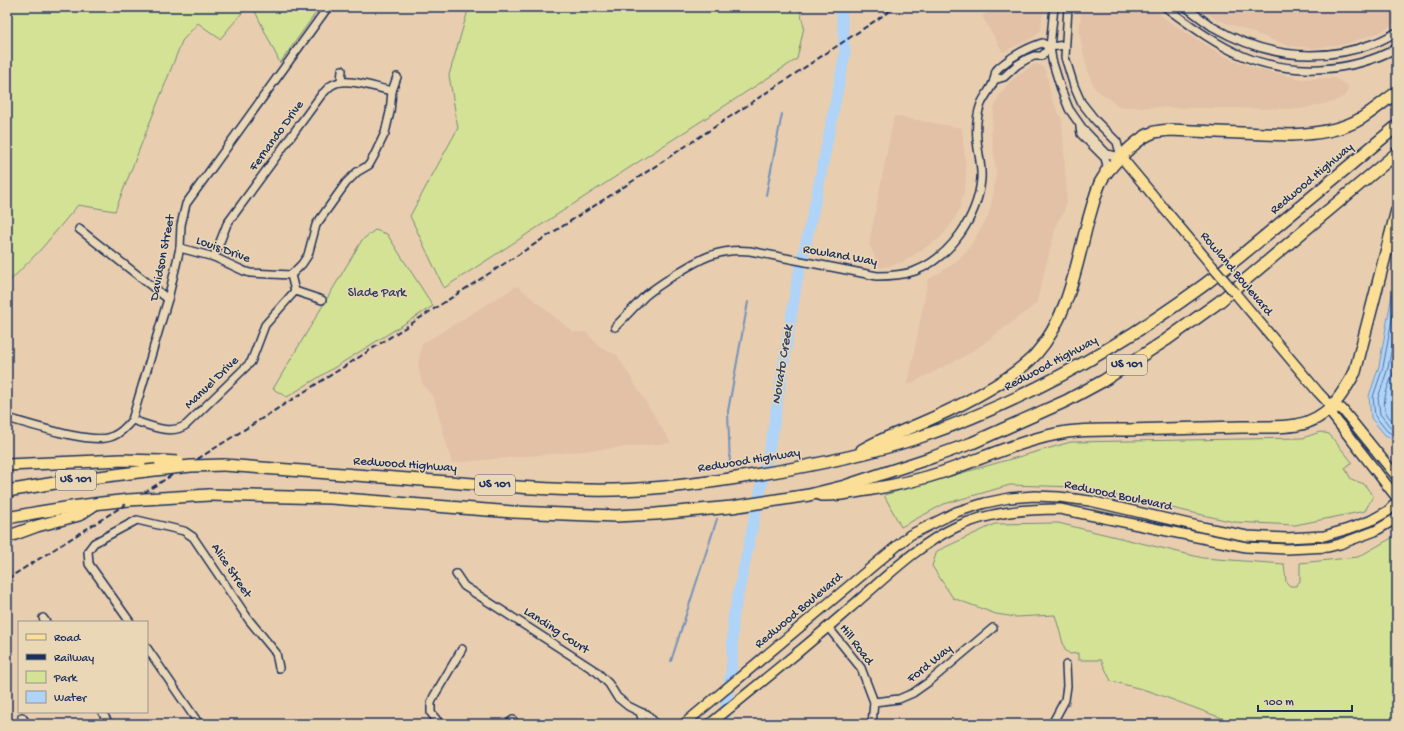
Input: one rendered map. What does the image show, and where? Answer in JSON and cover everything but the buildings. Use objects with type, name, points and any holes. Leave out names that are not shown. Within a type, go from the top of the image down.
[{"type":"highway","points":[[850,457],[878,440],[940,414],[985,391],[1019,370],[1037,353],[1055,327],[1066,303],[1096,192],[1108,170],[1140,139],[1152,133],[1169,130],[1291,135],[1326,132],[1346,126],[1362,118],[1397,92]]},
{"type":"highway","name":"Redwood Highway","points":[[7,491],[67,481],[146,471],[191,466],[224,465],[563,489],[614,490],[656,488],[737,478],[794,469],[850,457],[923,436],[1012,401],[1091,359],[1197,290],[1237,260],[1397,126]]},
{"type":"highway","name":"US 101","points":[[7,518],[98,503],[209,495],[331,498],[561,515],[624,516],[732,507],[809,495],[845,486],[972,443],[1066,401],[1103,381],[1160,344],[1219,302],[1397,152]]},
{"type":"highway","points":[[809,495],[838,496],[899,484],[941,473],[1030,440],[1048,435],[1087,429],[1132,430],[1296,425],[1311,420],[1332,408],[1355,372],[1397,210]]},
{"type":"highway","points":[[7,465],[85,461],[160,461],[224,465]]},
{"type":"highway","points":[[7,537],[37,526],[79,516],[98,503]]},
{"type":"main road","name":"Rowland Boulevard","points":[[1122,157],[1141,182],[1332,408],[1333,416],[1397,498]]},
{"type":"main road","name":"Rowland Boulevard","points":[[1332,408],[1342,409],[1397,477]]},
{"type":"main road","name":"Redwood Boulevard","points":[[684,724],[910,535],[956,512],[985,503],[1009,498],[1035,496],[1059,497],[1090,501],[1247,536],[1287,538],[1324,536],[1348,529],[1370,521],[1388,511],[1397,502]]},
{"type":"main road","name":"Redwood Boulevard","points":[[710,724],[798,653],[916,552],[938,536],[958,526],[986,517],[1013,511],[1039,509],[1060,510],[1246,547],[1287,549],[1340,544],[1375,531],[1397,518]]},
{"type":"main road","points":[[1182,534],[1185,523]]},
{"type":"main road","points":[[1200,538],[1202,527]]},
{"type":"main road","points":[[1287,538],[1287,549]]},
{"type":"main road","points":[[817,613],[828,627]]},
{"type":"street","name":"Davidson Street","points":[[132,420],[168,298],[180,248],[181,225],[186,204],[328,7]]},
{"type":"street","points":[[1054,7],[1050,47],[1061,89],[1069,109],[1080,125],[1106,154],[1122,157]]},
{"type":"street","name":"Rowland Boulevard","points":[[1068,7],[1065,57],[1074,86],[1081,102],[1117,142],[1122,157]]},
{"type":"street","points":[[1165,7],[1208,38],[1243,56],[1275,66],[1311,70],[1348,66],[1388,53],[1397,48]]},
{"type":"street","points":[[1186,7],[1212,26],[1233,37],[1262,49],[1284,54],[1317,56],[1348,51],[1376,43],[1397,32]]},
{"type":"street","name":"Rowland Way","points":[[615,327],[644,297],[655,288],[702,258],[715,253],[732,250],[750,251],[876,276],[891,276],[916,270],[929,264],[960,235],[972,214],[980,188],[981,170],[977,140],[977,125],[981,104],[994,80],[996,70],[1012,56],[1026,48],[1042,43],[1050,47],[1065,45]]},
{"type":"street","points":[[1243,56],[1248,43]]},
{"type":"street","name":"Rowland Way","points":[[994,80],[1004,77],[1027,59],[1034,56],[1042,56],[1050,47]]},
{"type":"street","points":[[342,70],[341,82],[351,82],[392,91]]},
{"type":"street","points":[[322,300],[295,291],[291,274],[302,264],[308,255],[316,225],[346,183],[357,172],[369,165],[374,156],[385,133],[390,112],[392,91],[397,77]]},
{"type":"street","name":"Fernando Drive","points":[[214,257],[227,224],[322,94],[331,85],[341,82]]},
{"type":"street","points":[[1080,125],[1081,134],[1105,158],[1107,166],[1102,175],[1103,179]]},
{"type":"street","points":[[79,229],[168,298]]},
{"type":"street","name":"Louis Drive","points":[[180,248],[214,257],[250,273],[291,274]]},
{"type":"street","name":"Manuel Drive","points":[[132,420],[165,430],[176,430],[186,425],[251,362],[265,325],[295,291]]},
{"type":"street","points":[[7,418],[80,437],[98,440],[112,437],[123,430],[132,420]]},
{"type":"street","name":"Alice Street","points":[[129,621],[89,564],[88,551],[94,543],[137,520],[184,532],[193,536],[249,620],[276,653],[279,668]]},
{"type":"street","name":"Landing Court","points":[[456,574],[464,586],[597,672],[609,684],[617,697],[628,706],[647,714],[656,724]]},
{"type":"street","name":"Hill Road","points":[[828,627],[862,668],[874,702],[872,724]]},
{"type":"street","name":"Ford Way","points":[[874,702],[899,699],[913,693],[930,681],[993,628]]},
{"type":"street","points":[[148,649],[199,724]]},
{"type":"street","points":[[440,724],[431,713],[431,704],[434,696],[462,649]]},
{"type":"street","points":[[1052,724],[1065,700],[1067,686],[1066,665]]},
{"type":"street","points":[[640,712],[642,719],[646,724]]},
{"type":"street","points":[[103,713],[109,724]]},
{"type":"street","points":[[22,717],[27,724]]},
{"type":"street","points":[[1125,724],[1141,724]]},
{"type":"shaded area","points":[[995,7],[1043,7],[1041,30],[1034,37],[1003,52],[982,16]]},
{"type":"shaded area","points":[[1082,7],[1151,7],[1171,23],[1224,56],[1254,68],[1302,79],[1334,78],[1348,86],[1346,95],[1333,102],[1301,109],[1120,107],[1094,88],[1085,61],[1079,31]]},
{"type":"shaded area","points":[[1199,7],[1397,7],[1397,22],[1380,32],[1346,44],[1314,48],[1289,46],[1216,19]]},
{"type":"shaded area","points":[[1037,64],[1043,67],[1046,72],[1052,99],[1062,120],[1067,199],[1064,212],[1057,223],[1036,304],[983,344],[963,357],[908,385],[928,280],[956,262],[969,248],[988,217],[993,196],[996,171],[991,131],[994,109],[999,96],[1006,86],[1017,76],[1033,65]]},
{"type":"shaded area","points":[[894,116],[962,128],[966,180],[959,210],[952,223],[940,238],[903,262],[880,268],[869,244]]},
{"type":"shaded area","points":[[517,286],[573,332],[586,332],[601,348],[617,355],[671,443],[452,463],[434,399],[422,383],[418,365],[422,344]]},
{"type":"green space","points":[[7,7],[247,7],[220,39],[198,23],[182,41],[115,211],[78,205],[42,248],[7,284]]},
{"type":"green space","points":[[253,7],[320,7],[280,63]]},
{"type":"green space","points":[[469,7],[799,7],[804,27],[797,59],[444,288],[410,216],[458,128],[449,75]]},
{"type":"green space","name":"Slade Park","points":[[375,230],[387,234],[433,306],[287,397],[273,389],[362,240]]},
{"type":"green space","points":[[1320,432],[1329,434],[1352,462],[1345,468],[1351,479],[1364,484],[1373,496],[1365,511],[1295,525],[1234,522],[1078,487],[1010,485],[944,504],[901,527],[884,495],[1071,442],[1303,438]]},
{"type":"green space","points":[[1058,523],[1203,558],[1284,564],[1286,582],[1290,586],[1296,586],[1300,581],[1300,563],[1358,557],[1397,535],[1397,724],[1238,724],[1149,691],[1111,681],[1101,660],[1078,660],[1078,653],[1070,654],[1065,650],[1055,615],[1016,617],[996,614],[953,598],[932,566],[937,551],[995,524]]},
{"type":"water","points":[[1397,267],[1397,441],[1385,435],[1371,418],[1369,396],[1379,366]]},
{"type":"waterway","name":"Novato Creek","points":[[723,724],[732,663],[733,618],[772,436],[797,281],[815,203],[845,54],[841,7]]},
{"type":"waterway","points":[[766,195],[782,114]]},
{"type":"waterway","points":[[730,466],[728,411],[748,302]]},
{"type":"waterway","points":[[671,661],[717,519]]},
{"type":"railway","points":[[7,579],[350,363],[639,177],[896,7]]}]
